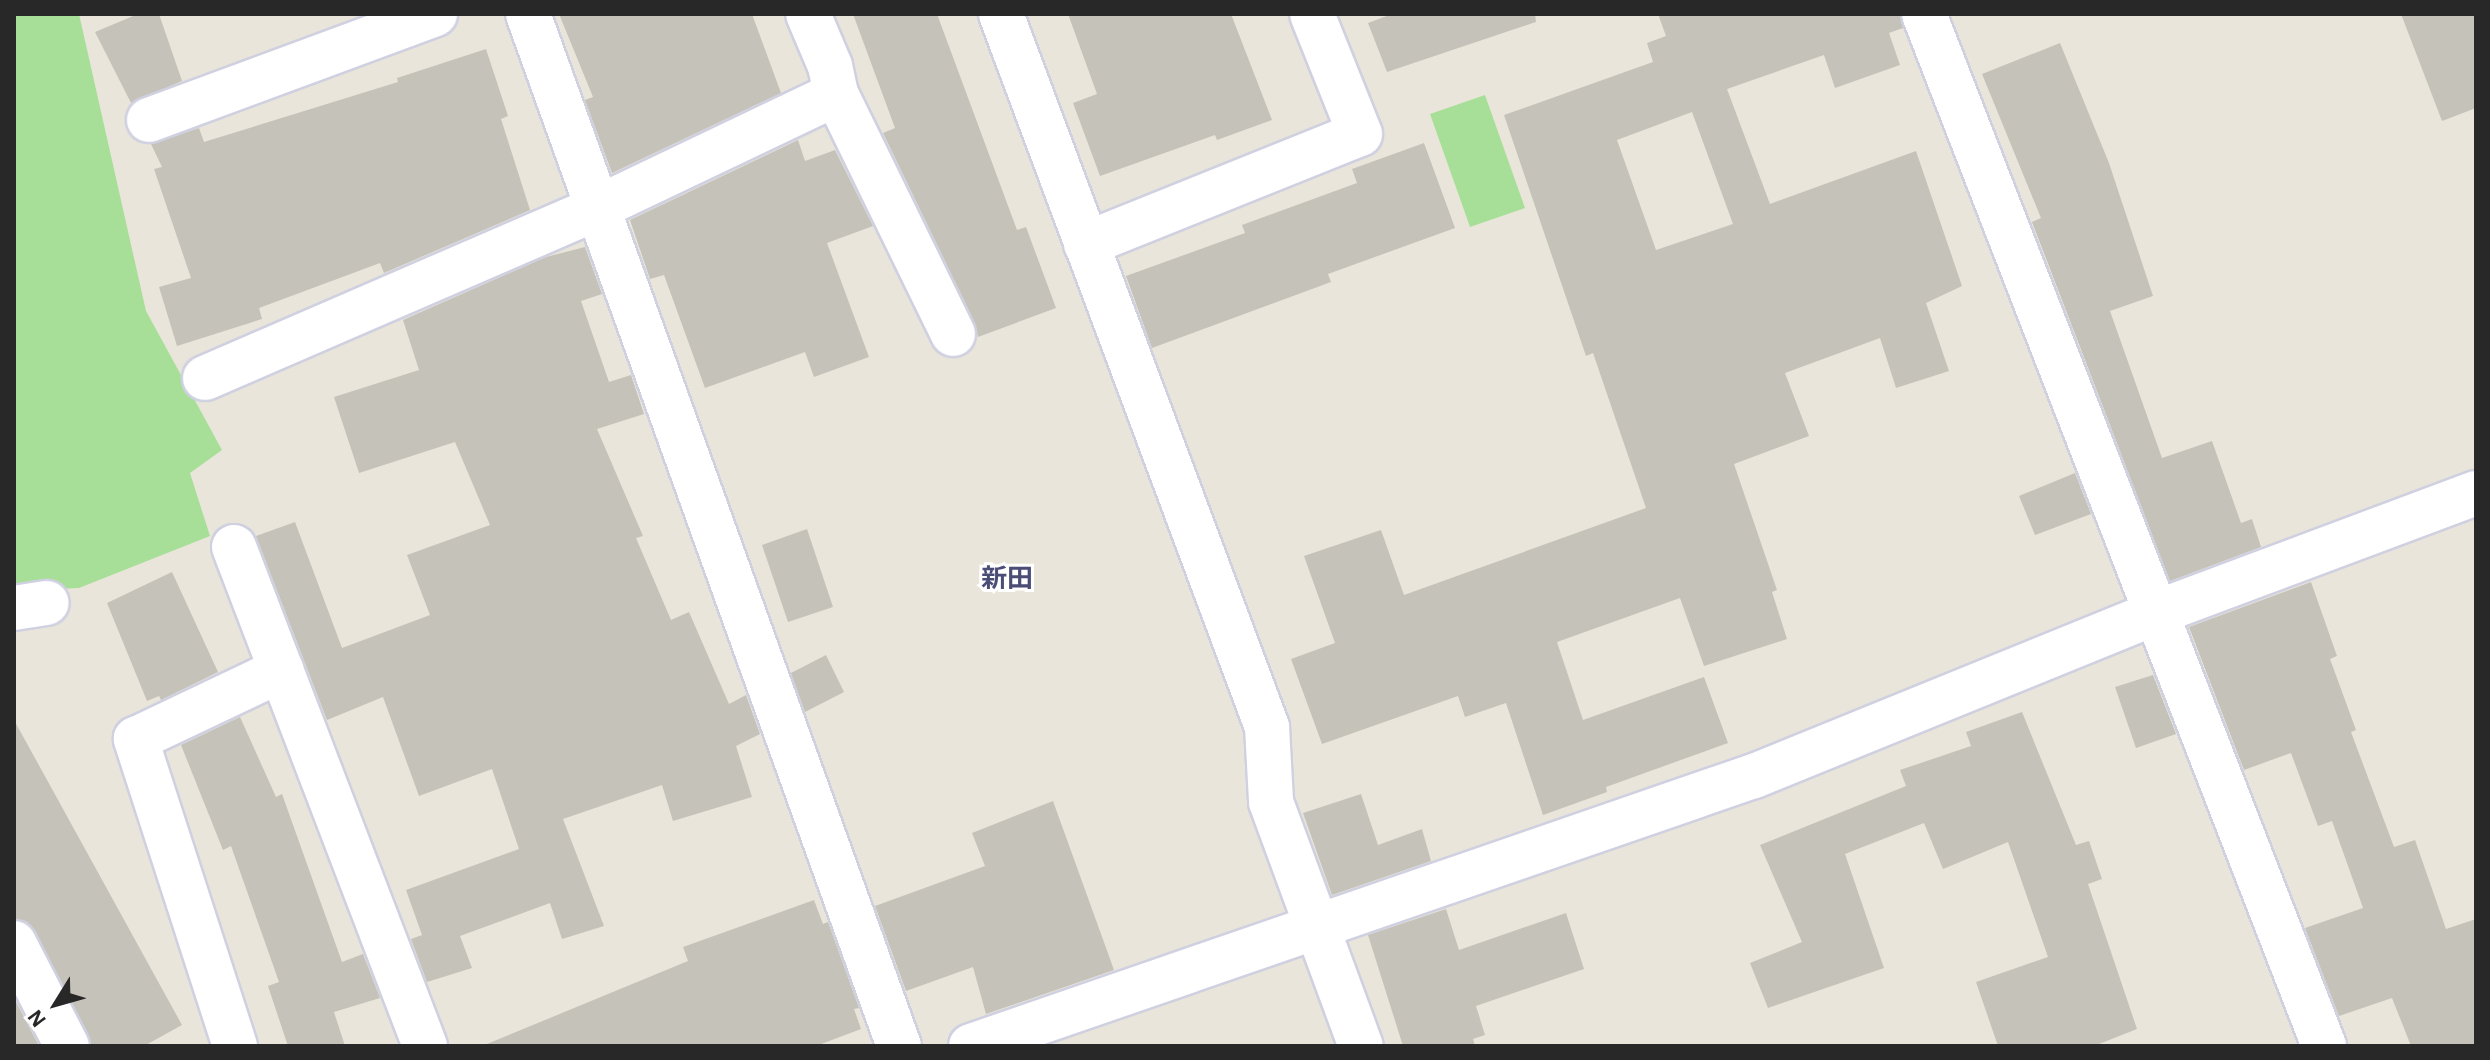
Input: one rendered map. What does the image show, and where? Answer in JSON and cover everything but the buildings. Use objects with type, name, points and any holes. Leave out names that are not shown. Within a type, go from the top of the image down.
[{"type":"street","points":[[149,120],[435,14]]},
{"type":"street","points":[[528,14],[899,1046]]},
{"type":"street","points":[[808,14],[830,66],[836,94],[953,334]]},
{"type":"street","points":[[1001,14],[1267,727],[1271,802],[1361,1046]]},
{"type":"street","points":[[1086,244],[1360,134],[1312,14]]},
{"type":"street","points":[[1924,14],[2324,1046]]},
{"type":"street","points":[[205,378],[597,208],[836,94]]},
{"type":"street","points":[[971,1046],[1033,1036],[1316,929],[1754,776],[2158,612],[2476,493]]},
{"type":"street","points":[[234,547],[425,1046]]},
{"type":"street","points":[[235,1046],[136,739],[281,670]]},
{"type":"street","points":[[14,943],[67,1046]]},
{"type":"green space","points":[[14,14],[79,14],[146,311],[222,450],[190,473],[210,536],[79,588],[14,591]]},
{"type":"green space","points":[[1485,95],[1525,208],[1470,227],[1430,114]]},
{"type":"district","name":"新田","points":[[1007,580]]}]
